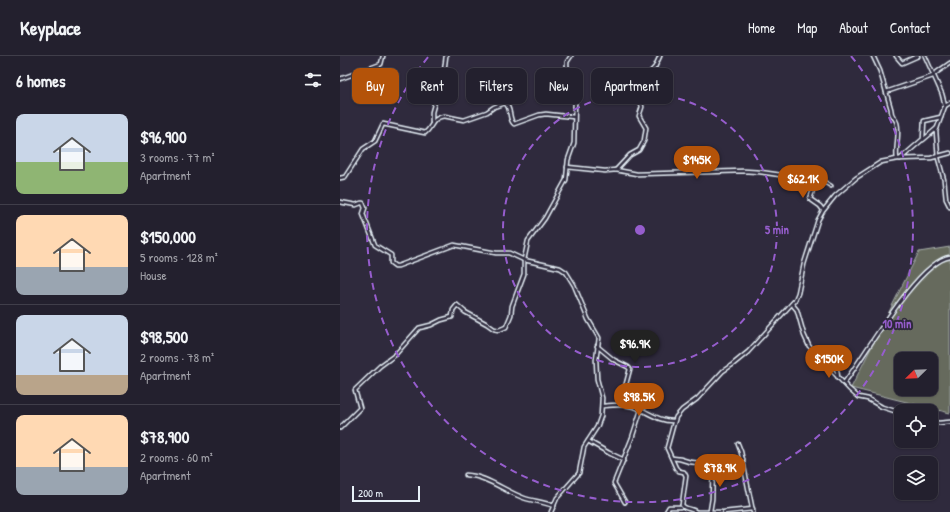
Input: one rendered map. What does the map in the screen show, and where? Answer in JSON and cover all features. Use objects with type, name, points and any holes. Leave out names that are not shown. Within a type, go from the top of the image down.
[{"type":"street","points":[[340,79],[381,64],[383,56]]},
{"type":"street","points":[[340,178],[345,177],[363,149],[375,141],[383,124],[408,128],[424,133],[427,132],[432,122],[432,112],[444,72],[446,56]]},
{"type":"street","points":[[340,428],[360,408],[355,390],[380,366],[395,355],[419,328],[452,317],[453,310],[457,305],[465,312],[488,324],[494,330],[506,328],[511,315],[512,306],[524,274],[524,260],[529,238],[545,218],[566,180],[567,167],[574,143],[575,90],[567,66],[567,62],[571,56]]},
{"type":"street","points":[[616,170],[630,155],[639,150],[644,141],[646,128],[640,116],[642,107],[640,99],[642,80],[655,66],[660,56]]},
{"type":"street","points":[[873,56],[880,71],[891,109],[891,115],[897,124],[896,150],[899,159]]},
{"type":"street","points":[[896,56],[902,64],[918,56]]},
{"type":"street","points":[[925,56],[946,106]]},
{"type":"street","points":[[886,92],[933,75],[950,63]]},
{"type":"street","points":[[432,122],[443,116],[459,120],[466,119],[487,112],[498,105],[505,103],[508,106],[512,122],[514,124],[546,114],[574,117]]},
{"type":"street","points":[[950,103],[946,106],[937,128],[938,157],[944,180],[946,199],[950,207]]},
{"type":"street","points":[[923,140],[924,121],[941,117]]},
{"type":"street","points":[[899,159],[937,128]]},
{"type":"street","points":[[679,511],[686,476],[684,472],[678,470],[667,447],[674,421],[682,410],[696,399],[723,371],[732,366],[748,352],[792,304],[798,294],[804,264],[814,232],[823,211],[835,196],[856,178],[881,162],[899,159],[931,158],[950,153]]},
{"type":"street","points":[[567,167],[605,171],[616,170],[637,174],[744,171],[760,172],[816,180],[831,186]]},
{"type":"street","points":[[816,180],[810,199],[820,206],[823,211]]},
{"type":"street","points":[[340,202],[356,205],[361,202],[363,203],[365,208],[363,214],[367,220],[375,245],[390,255],[391,263],[395,266],[454,245],[490,252],[509,253],[524,260],[560,268],[566,272],[574,285],[588,319],[599,338],[596,368],[602,406],[597,427],[584,447],[579,473],[561,494],[551,512]]},
{"type":"street","points":[[844,383],[862,355],[909,291],[926,271],[950,257]]},
{"type":"street","points":[[792,304],[798,312],[808,344],[838,378],[858,397],[868,399],[882,407],[894,410]]},
{"type":"street","points":[[597,346],[609,357],[630,369],[623,394],[623,405]]},
{"type":"street","points":[[815,353],[827,357],[833,361],[837,369],[838,378]]},
{"type":"street","points":[[602,406],[623,405],[641,410],[662,419],[674,421]]},
{"type":"street","points":[[625,502],[614,484],[641,410]]},
{"type":"street","points":[[938,424],[950,422]]},
{"type":"street","points":[[588,441],[608,453],[624,460]]},
{"type":"street","points":[[724,512],[753,511],[743,459],[738,444]]},
{"type":"street","points":[[672,458],[678,458],[690,462],[713,464],[743,459]]},
{"type":"street","points":[[710,511],[712,499],[713,464]]},
{"type":"street","points":[[466,475],[476,475],[524,498],[541,501],[554,506]]},
{"type":"street","points":[[666,512],[670,507],[681,506],[697,512],[721,512]]},
{"type":"shaded area","points":[[950,247],[950,413],[938,410],[938,404],[914,404],[851,388],[919,252]]}]
